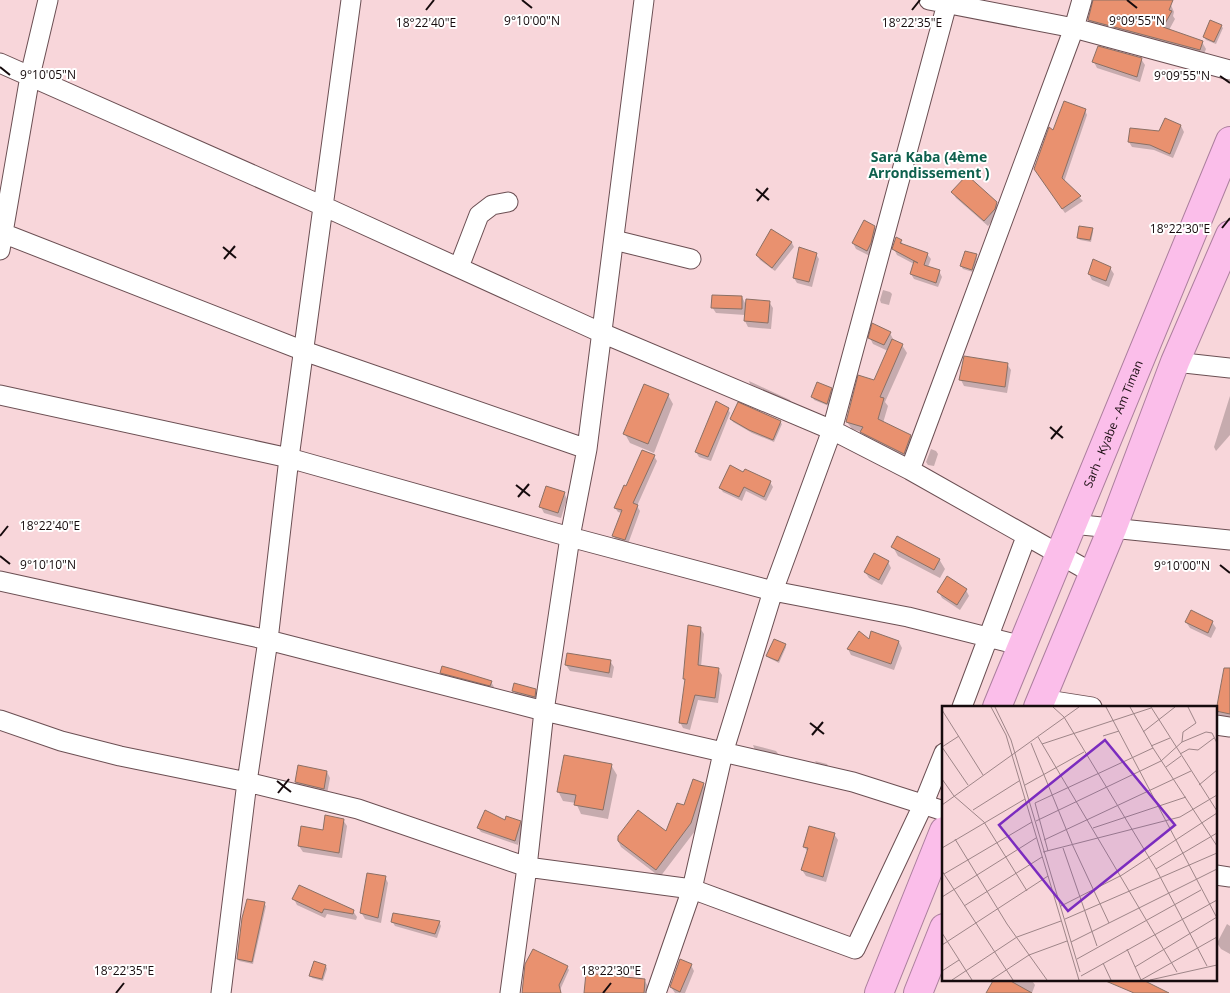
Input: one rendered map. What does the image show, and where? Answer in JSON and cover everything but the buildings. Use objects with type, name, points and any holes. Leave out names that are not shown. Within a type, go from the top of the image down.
[{"type":"highway","name":"Sarh - Kyabe - Am Timan","points":[[997,706],[1230,141]]},
{"type":"highway","points":[[1040,703],[1112,529],[1175,362],[1230,235]]},
{"type":"highway","points":[[879,993],[942,836]]},
{"type":"highway","points":[[918,993],[942,933]]},
{"type":"street","points":[[48,0],[30,76],[1,239],[304,351],[587,449]]},
{"type":"street","points":[[221,993],[247,782],[268,640],[289,458],[351,0]]},
{"type":"street","points":[[510,993],[544,711],[570,537],[587,449],[644,0]]},
{"type":"street","points":[[910,470],[1074,28],[1082,0]]},
{"type":"street","points":[[656,993],[692,889],[723,753],[774,591],[832,430],[941,1],[1074,28],[1230,70]]},
{"type":"street","points":[[0,63],[324,206],[602,332],[832,430],[910,470],[1059,556],[1094,574]]},
{"type":"street","points":[[459,267],[479,215],[492,205],[508,202]]},
{"type":"street","points":[[614,240],[691,259]]},
{"type":"street","points":[[1175,362],[1230,368]]},
{"type":"street","points":[[0,396],[289,458],[570,537],[774,591],[908,617],[1022,646]]},
{"type":"street","points":[[1072,524],[1230,540]]},
{"type":"street","points":[[962,706],[1026,537]]},
{"type":"street","points":[[0,581],[268,640],[544,711],[853,782],[942,810]]},
{"type":"street","points":[[1040,703],[1079,706]]},
{"type":"street","points":[[0,720],[61,741],[120,756],[247,782],[358,809],[526,867],[692,889],[855,948],[923,805],[942,758]]},
{"type":"street","points":[[887,880],[918,892]]},
{"type":"district","name":"Sara Kaba (4ème Arrondissement )","points":[[929,166]]}]
